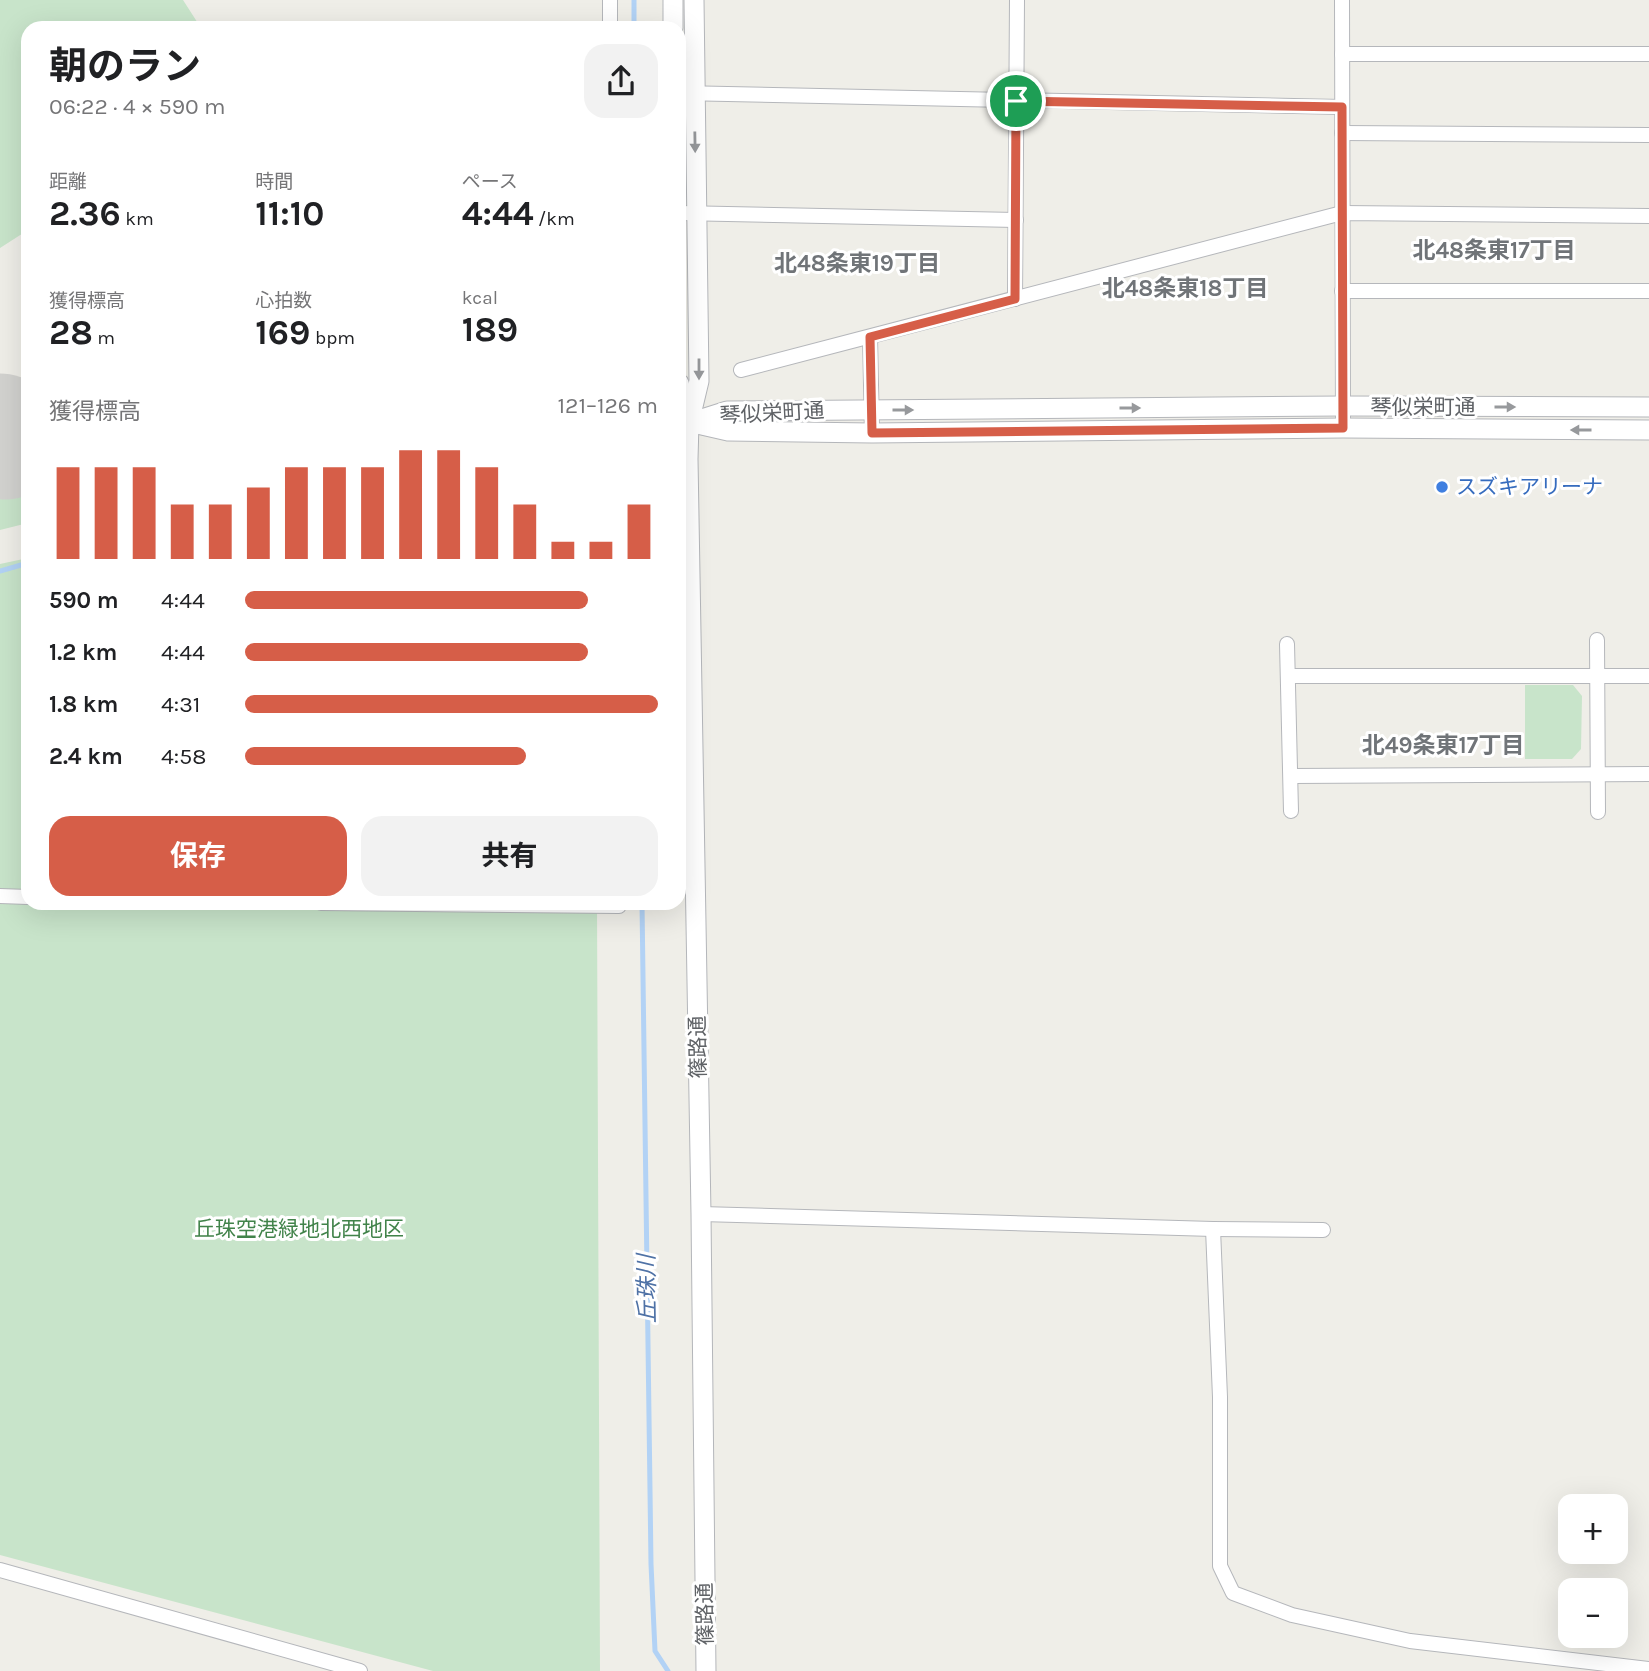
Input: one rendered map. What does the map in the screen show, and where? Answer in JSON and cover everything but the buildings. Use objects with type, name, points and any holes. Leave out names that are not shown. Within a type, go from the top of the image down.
[{"type":"street","points":[[610,0],[610,21]]},
{"type":"street","points":[[673,0],[673,21]]},
{"type":"street","name":"篠路通","points":[[686,417],[699,381],[688,214],[687,93],[694,0]]},
{"type":"street","points":[[1015,299],[1017,0]]},
{"type":"street","points":[[1342,0],[1343,428]]},
{"type":"street","points":[[1342,54],[1649,54]]},
{"type":"street","points":[[687,93],[1342,107]]},
{"type":"street","points":[[1342,133],[1649,135]]},
{"type":"street","points":[[741,370],[1342,213],[1649,216]]},
{"type":"street","points":[[688,214],[1016,220]]},
{"type":"street","points":[[1342,291],[1649,290]]},
{"type":"street","points":[[870,337],[872,433]]},
{"type":"street","name":"琴似栄町通","points":[[686,421],[727,411],[1649,407]]},
{"type":"street","name":"琴似栄町通","points":[[686,422],[728,431],[872,433],[1343,428],[1649,430]]},
{"type":"street","name":"篠路通","points":[[686,515],[701,1214],[706,1667]]},
{"type":"street","points":[[1597,640],[1598,812]]},
{"type":"street","points":[[1287,644],[1291,811]]},
{"type":"street","points":[[1288,676],[1649,676]]},
{"type":"street","points":[[1292,776],[1649,774]]},
{"type":"street","points":[[0,897],[21,897]]},
{"type":"street","points":[[701,1214],[1213,1230],[1323,1230]]},
{"type":"street","points":[[1213,1230],[1220,1397],[1220,1566],[1233,1593],[1292,1615],[1410,1641],[1649,1669]]},
{"type":"street","points":[[0,1570],[360,1671]]},
{"type":"green space","points":[[0,0],[183,0],[196,21],[21,21],[21,234],[0,248]]},
{"type":"green space","points":[[21,434],[21,525],[0,530],[0,448]]},
{"type":"green space","name":"丘珠空港緑地北西地区","points":[[21,560],[21,910],[597,910],[600,1671],[433,1671],[0,1555],[0,564]]},
{"type":"green space","points":[[1525,685],[1573,685],[1582,696],[1581,749],[1572,759],[1525,759]]},
{"type":"waterway","name":"丘珠川","points":[[634,0],[634,21]]},
{"type":"waterway","points":[[0,571],[21,565]]},
{"type":"waterway","name":"丘珠川","points":[[642,910],[651,1564],[655,1651],[668,1671]]},
{"type":"runway","points":[[0,433],[5,440]]},
{"type":"place","name":"スズキアリーナ","points":[[1442,487]]},
{"type":"district","name":"北48条東17丁目","points":[[1494,250]]},
{"type":"district","name":"北48条東19丁目","points":[[857,263]]},
{"type":"district","name":"北48条東18丁目","points":[[1185,288]]},
{"type":"district","name":"北49条東17丁目","points":[[1443,745]]},
{"type":"route","points":[[1016,101],[1342,107],[1343,428],[872,433],[870,337],[1015,299],[1016,101]]}]
